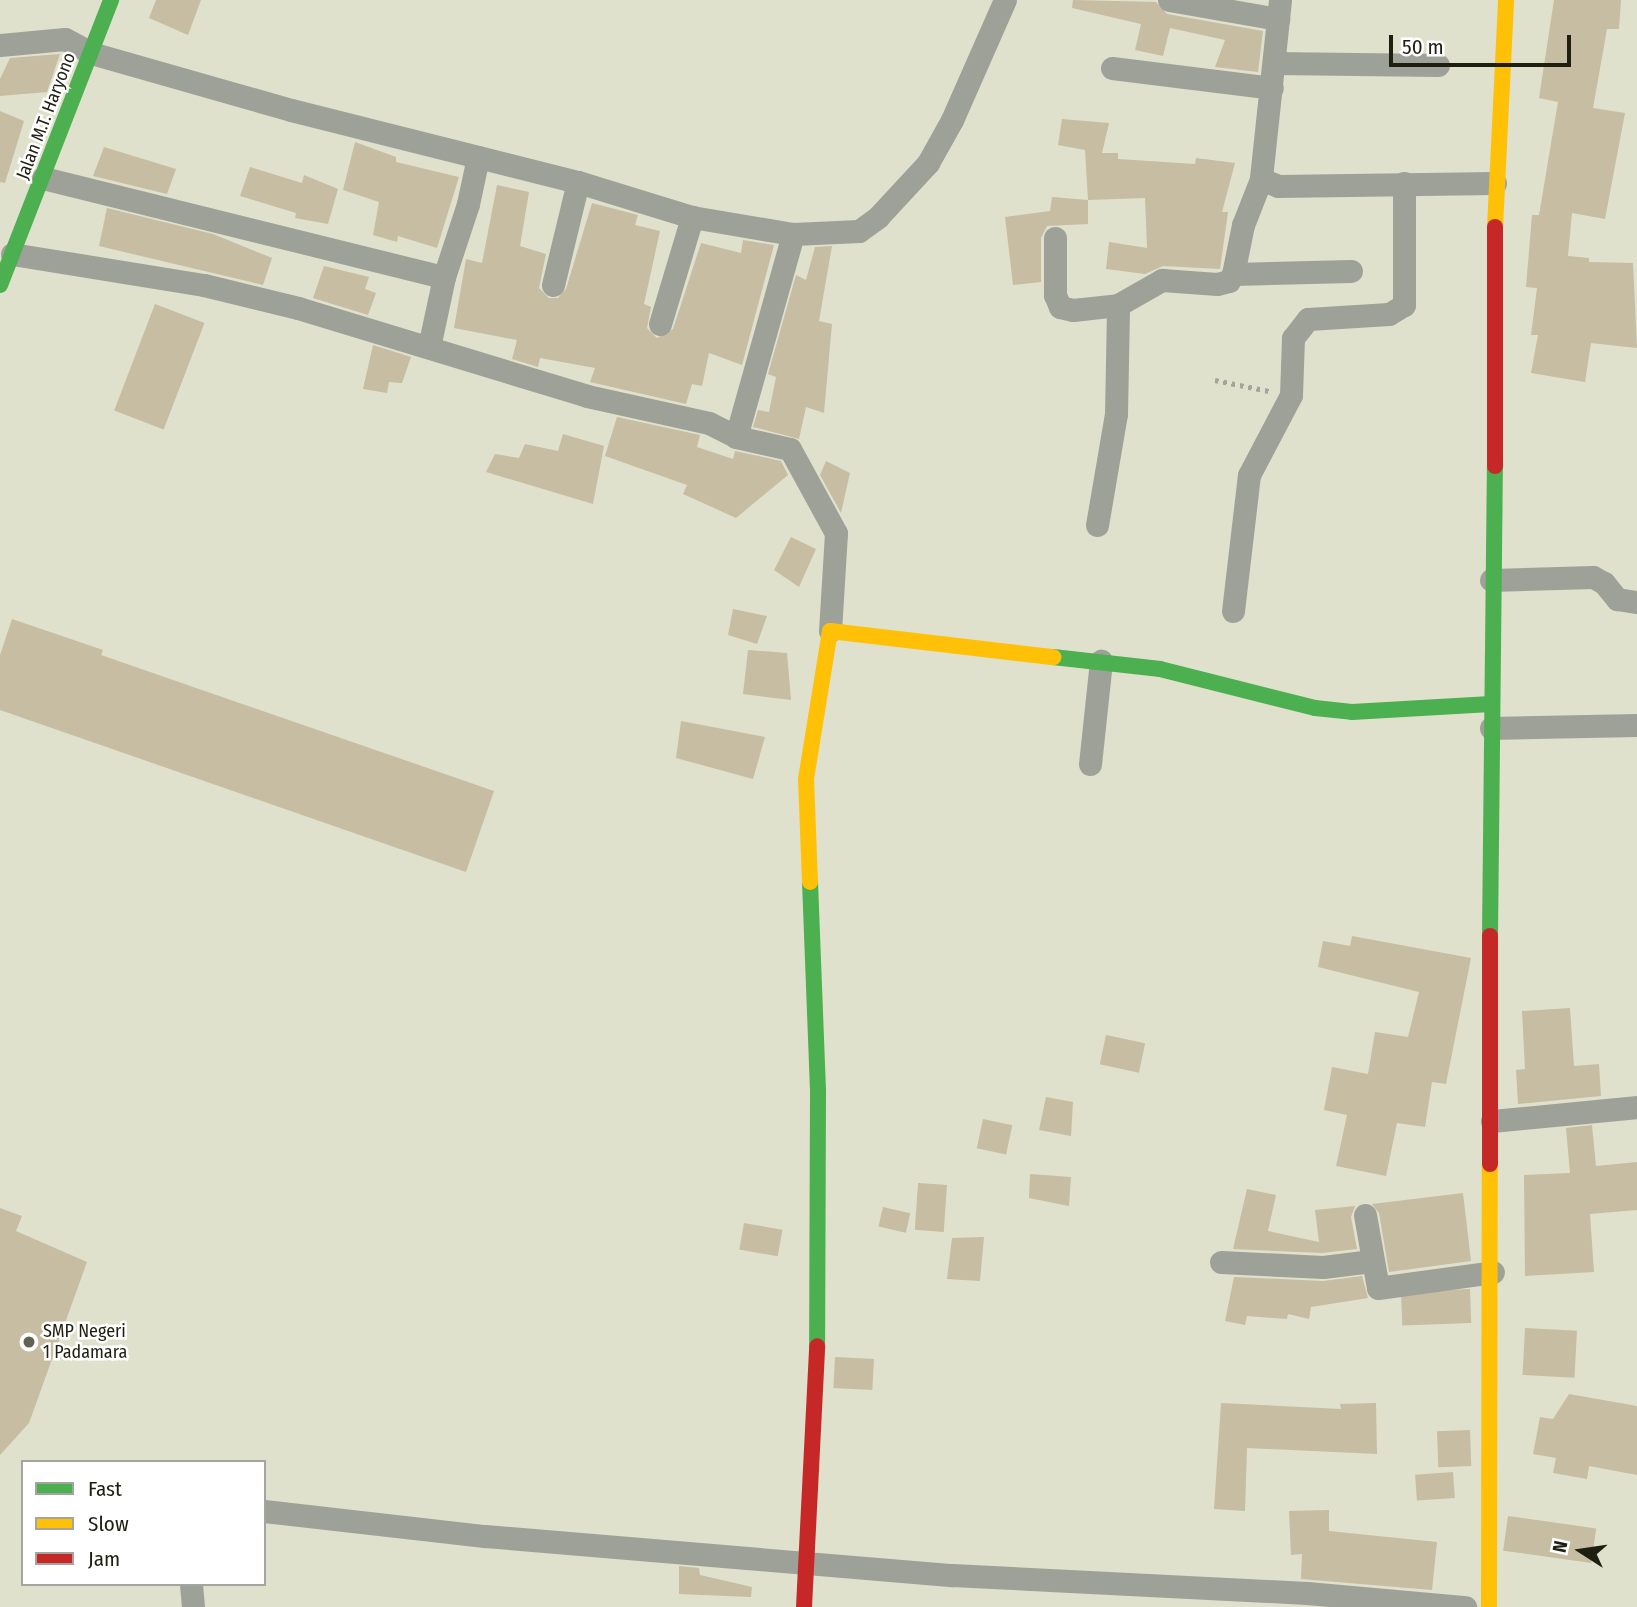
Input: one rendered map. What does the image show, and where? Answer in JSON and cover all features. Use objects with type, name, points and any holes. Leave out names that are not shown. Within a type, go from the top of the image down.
[{"type":"street","name":"Jalan M.T. Haryono","points":[[0,285],[111,0]]},
{"type":"street","points":[[0,45],[65,39],[91,54],[578,183],[692,216],[793,234],[859,231],[878,218],[928,163],[952,120],[1005,0]]},
{"type":"street","points":[[1055,238],[1060,307],[1118,305],[1162,280],[1217,284],[1229,281],[1233,274],[1243,225],[1261,179],[1279,9],[1169,0]]},
{"type":"street","points":[[1489,1607],[1493,1272],[1491,580],[1498,281],[1495,183],[1506,0]]},
{"type":"street","points":[[1274,64],[1438,65]]},
{"type":"street","points":[[1112,68],[1272,89]]},
{"type":"street","points":[[429,347],[443,276],[468,204],[478,157]]},
{"type":"street","points":[[43,178],[443,276]]},
{"type":"street","points":[[1261,179],[1278,186],[1495,183]]},
{"type":"street","points":[[553,285],[578,183]]},
{"type":"street","points":[[1233,611],[1250,475],[1258,450],[1276,429],[1291,395],[1293,338],[1297,327],[1320,317],[1389,314],[1404,305],[1404,183]]},
{"type":"street","points":[[660,324],[692,216]]},
{"type":"street","points":[[736,437],[793,234]]},
{"type":"street","points":[[12,254],[204,285],[429,347],[641,411],[709,423],[736,437],[790,449],[816,490],[836,533],[830,631],[806,779],[818,1090],[820,1289],[804,1607]]},
{"type":"street","points":[[1233,274],[1351,271]]},
{"type":"street","points":[[1097,525],[1116,414],[1118,305]]},
{"type":"street","points":[[1491,580],[1592,577],[1604,583],[1617,600],[1637,602]]},
{"type":"street","points":[[830,631],[1101,661],[1194,676],[1315,708],[1352,712],[1491,704]]},
{"type":"street","points":[[1090,764],[1101,661]]},
{"type":"street","points":[[1491,728],[1637,725]]},
{"type":"street","points":[[1492,1121],[1637,1107]]},
{"type":"street","points":[[1366,1214],[1378,1288],[1493,1272]]},
{"type":"street","points":[[1221,1262],[1323,1268],[1372,1261]]},
{"type":"street","points":[[266,1511],[485,1536],[805,1563],[1465,1607]]},
{"type":"street","points":[[191,1586],[192,1607]]},
{"type":"path","points":[[1215,380],[1291,395]]},
{"type":"building","points":[[156,0],[201,0],[188,35],[149,18]]},
{"type":"building","points":[[1073,0],[1156,2],[1167,14],[1263,31],[1258,72],[1215,67],[1225,40],[1170,28],[1163,56],[1135,50],[1141,24],[1072,8]]},
{"type":"building","points":[[1554,0],[1621,0],[1619,29],[1607,29],[1593,108],[1625,113],[1605,219],[1572,213],[1568,256],[1589,258],[1589,262],[1633,263],[1637,348],[1591,343],[1585,382],[1531,373],[1538,335],[1531,335],[1537,288],[1526,287],[1532,215],[1539,215],[1558,102],[1539,98]]},
{"type":"building","points":[[60,54],[47,92],[0,96],[0,79],[10,58]]},
{"type":"building","points":[[0,111],[24,121],[5,183],[0,182]]},
{"type":"building","points":[[1062,119],[1109,123],[1102,153],[1118,153],[1118,159],[1195,164],[1196,158],[1235,163],[1222,212],[1228,212],[1220,269],[1163,266],[1145,274],[1106,269],[1109,242],[1147,248],[1145,198],[1088,200],[1085,150],[1058,145]]},
{"type":"building","points":[[355,142],[396,157],[396,162],[459,177],[437,248],[398,236],[397,242],[373,235],[379,202],[343,190]]},
{"type":"building","points":[[104,147],[176,169],[167,194],[93,176]]},
{"type":"building","points":[[250,167],[302,183],[304,175],[338,189],[328,224],[295,218],[296,213],[240,196]]},
{"type":"building","points":[[497,185],[529,192],[520,246],[546,254],[539,288],[549,298],[558,298],[566,289],[592,203],[638,215],[635,225],[660,231],[644,304],[651,307],[647,328],[657,338],[673,329],[701,243],[741,253],[743,240],[774,245],[742,365],[709,353],[702,386],[692,384],[686,404],[590,382],[595,368],[540,358],[538,367],[512,359],[517,340],[454,328],[466,259],[482,263]]},
{"type":"building","points":[[1052,197],[1088,200],[1088,224],[1047,226],[1041,238],[1041,282],[1013,285],[1005,217],[1050,211]]},
{"type":"building","points":[[107,208],[213,234],[272,258],[263,285],[99,246]]},
{"type":"building","points":[[832,246],[819,321],[832,324],[824,413],[806,407],[799,439],[753,427],[758,410],[769,412],[776,377],[768,374],[796,275],[806,280],[815,247]]},
{"type":"building","points":[[324,266],[369,277],[365,289],[376,293],[368,315],[313,298]]},
{"type":"building","points":[[155,304],[204,323],[164,429],[114,410]]},
{"type":"building","points":[[373,345],[411,357],[402,383],[389,382],[387,393],[363,389]]},
{"type":"building","points":[[617,417],[700,435],[697,447],[733,459],[735,451],[781,461],[788,475],[736,518],[683,494],[687,485],[605,456]]},
{"type":"building","points":[[563,434],[604,446],[593,504],[486,472],[495,454],[519,458],[525,444],[558,451]]},
{"type":"building","points":[[826,461],[850,473],[841,513],[820,475]]},
{"type":"building","points":[[791,537],[816,549],[799,587],[774,570]]},
{"type":"building","points":[[733,609],[767,616],[757,644],[728,635]]},
{"type":"building","points":[[12,619],[103,650],[101,655],[494,791],[466,872],[0,710],[0,655]]},
{"type":"building","points":[[748,650],[787,653],[791,700],[743,694]]},
{"type":"building","points":[[681,721],[765,737],[753,779],[676,758]]},
{"type":"building","points":[[1352,936],[1471,958],[1446,1084],[1432,1082],[1425,1127],[1397,1123],[1386,1176],[1336,1166],[1347,1115],[1324,1110],[1332,1067],[1368,1074],[1375,1032],[1408,1037],[1419,992],[1318,967],[1323,941],[1350,946]]},
{"type":"building","points":[[1570,1008],[1574,1066],[1599,1064],[1601,1096],[1518,1104],[1516,1070],[1525,1069],[1522,1011]]},
{"type":"building","points":[[1106,1035],[1145,1043],[1139,1073],[1100,1064]]},
{"type":"building","points":[[1046,1097],[1073,1102],[1071,1136],[1039,1130]]},
{"type":"building","points":[[983,1119],[1012,1125],[1006,1155],[977,1148]]},
{"type":"building","points":[[1592,1125],[1596,1166],[1637,1162],[1637,1210],[1590,1214],[1594,1272],[1525,1276],[1524,1175],[1570,1173],[1566,1128]]},
{"type":"building","points":[[1030,1174],[1071,1177],[1069,1206],[1029,1198]]},
{"type":"building","points":[[918,1183],[947,1185],[944,1232],[915,1230]]},
{"type":"building","points":[[1247,1189],[1276,1195],[1268,1231],[1319,1242],[1315,1210],[1355,1206],[1351,1217],[1357,1249],[1322,1253],[1233,1249]]},
{"type":"building","points":[[1463,1193],[1471,1261],[1389,1272],[1379,1213],[1372,1204]]},
{"type":"building","points":[[883,1207],[910,1213],[906,1233],[879,1226]]},
{"type":"building","name":"SMP Negeri 1 Padamara","points":[[0,1208],[22,1216],[16,1231],[87,1262],[29,1423],[0,1455]]},
{"type":"building","points":[[744,1223],[782,1230],[778,1256],[739,1250]]},
{"type":"building","points":[[984,1237],[980,1281],[947,1279],[952,1238]]},
{"type":"building","points":[[1362,1276],[1368,1298],[1311,1307],[1309,1319],[1288,1314],[1287,1319],[1247,1316],[1245,1325],[1225,1321],[1234,1277],[1323,1281]]},
{"type":"building","points":[[1470,1289],[1471,1323],[1402,1325],[1401,1291]]},
{"type":"building","points":[[1525,1328],[1577,1331],[1574,1378],[1523,1375]]},
{"type":"building","points":[[835,1357],[874,1359],[872,1390],[833,1388]]},
{"type":"building","points":[[1569,1394],[1637,1406],[1637,1475],[1589,1466],[1587,1479],[1553,1473],[1556,1458],[1533,1454],[1540,1417],[1553,1419]]},
{"type":"building","points":[[1221,1403],[1341,1409],[1340,1404],[1376,1403],[1377,1454],[1247,1448],[1245,1511],[1214,1509]]},
{"type":"building","points":[[1470,1430],[1471,1466],[1438,1467],[1437,1431]]},
{"type":"building","points":[[1453,1472],[1455,1498],[1417,1501],[1415,1475]]},
{"type":"building","points":[[1329,1510],[1329,1531],[1437,1542],[1432,1590],[1301,1579],[1302,1554],[1291,1555],[1289,1511]]},
{"type":"building","points":[[1508,1516],[1596,1528],[1591,1563],[1503,1551]]},
{"type":"building","points":[[679,1566],[699,1568],[700,1575],[752,1587],[751,1597],[679,1594]]},
{"type":"traffic: fast","points":[[0,285],[111,0]]},
{"type":"traffic: fast","points":[[1490,936],[1495,466]]},
{"type":"traffic: fast","points":[[1053,657],[1160,669],[1315,708],[1352,712],[1491,704]]},
{"type":"traffic: fast","points":[[810,882],[818,1090],[817,1346]]},
{"type":"traffic: slow","points":[[1495,227],[1506,0]]},
{"type":"traffic: slow","points":[[810,882],[806,779],[830,631],[1053,657]]},
{"type":"traffic: slow","points":[[1489,1607],[1490,1164]]},
{"type":"traffic: jam","points":[[1495,227],[1495,466]]},
{"type":"traffic: jam","points":[[1490,936],[1490,1164]]},
{"type":"traffic: jam","points":[[804,1607],[817,1346]]},
{"type":"place","name":"SMP Negeri 1 Padamara","points":[[29,1342]]}]
